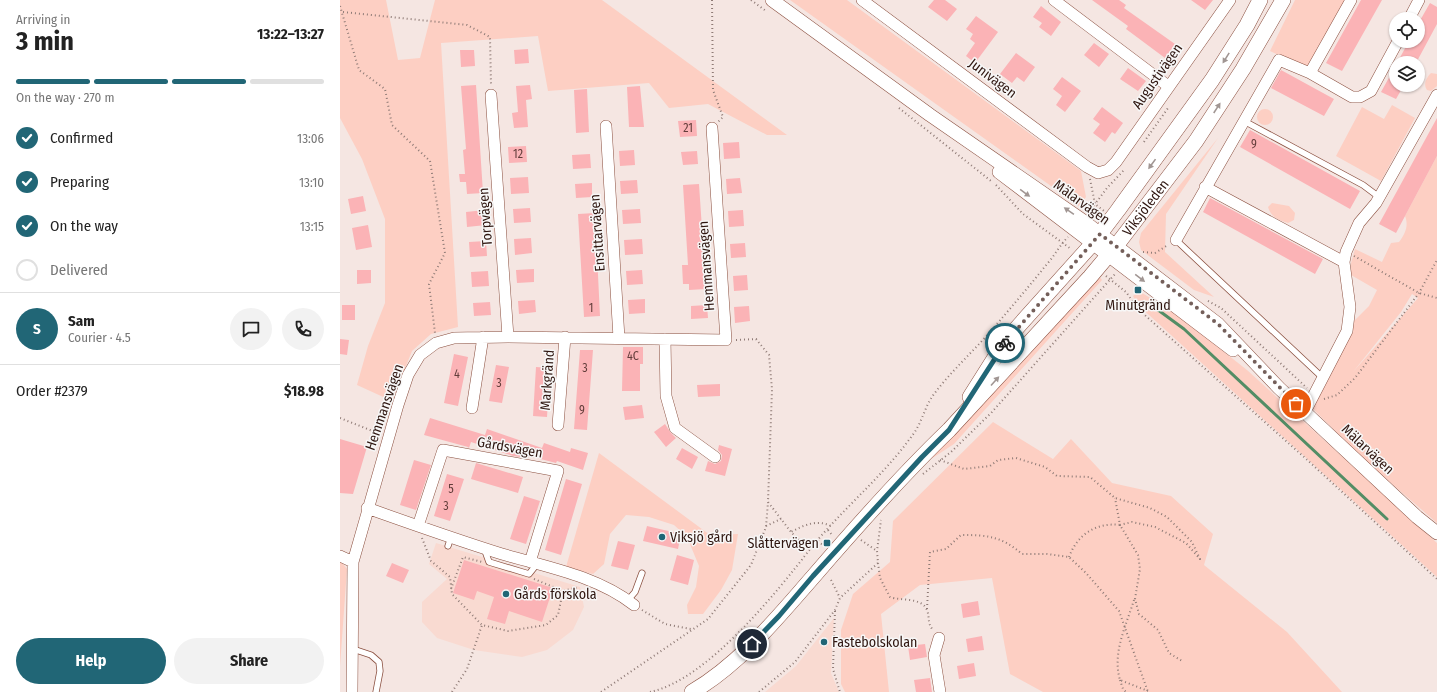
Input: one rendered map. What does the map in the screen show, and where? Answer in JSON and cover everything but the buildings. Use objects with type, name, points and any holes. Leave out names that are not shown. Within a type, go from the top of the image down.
[{"type":"main road","name":"Viksjöleden","points":[[949,430],[1006,340],[1097,239],[1212,80],[1247,25],[1260,0]]},
{"type":"main road","name":"Viksjöleden","points":[[692,692],[742,653],[779,616],[916,462],[949,430],[1098,268],[1196,141],[1243,69],[1283,0]]},
{"type":"street","name":"Mälarvägen","points":[[772,0],[930,115],[1112,251],[1218,324],[1279,388]]},
{"type":"street","name":"Junivägen","points":[[862,0],[1087,167],[1098,173],[1108,170]]},
{"type":"street","points":[[1054,0],[1168,86]]},
{"type":"street","name":"Augustivägen","points":[[1108,170],[1116,162],[1168,86],[1230,0]]},
{"type":"street","points":[[1310,73],[1351,0]]},
{"type":"street","points":[[1413,12],[1419,0]]},
{"type":"street","points":[[1176,240],[1279,60],[1310,73],[1352,97],[1360,97],[1371,91],[1394,48]]},
{"type":"street","name":"Torpvägen","points":[[491,94],[508,337]]},
{"type":"street","points":[[1305,412],[1347,331],[1350,307],[1345,257],[1359,223],[1379,197],[1437,95]]},
{"type":"street","name":"Ensittarvägen","points":[[606,126],[619,338]]},
{"type":"street","name":"Hemmansvägen","points":[[352,692],[353,562],[367,508],[408,375],[420,355],[436,343],[454,338],[565,337],[726,340],[712,128]]},
{"type":"street","points":[[1205,187],[1345,257]]},
{"type":"street","name":"Mälarvägen","points":[[1112,251],[1122,265],[1206,328],[1279,388],[1417,517],[1437,533]]},
{"type":"street","points":[[472,408],[483,337]]},
{"type":"street","name":"Markgränd","points":[[558,425],[565,337]]},
{"type":"street","points":[[665,339],[666,396],[675,428],[715,457]]},
{"type":"street","name":"Gårdsvägen","points":[[418,526],[443,450],[558,471],[534,563]]},
{"type":"street","points":[[367,508],[418,526],[449,541],[484,548],[592,581],[620,593],[631,602]]},
{"type":"street","points":[[340,556],[353,562]]},
{"type":"street","points":[[939,638],[934,655],[940,692]]},
{"type":"lane","points":[[1244,121],[1363,185],[1379,197]]},
{"type":"lane","points":[[1176,240],[1323,378]]},
{"type":"lane","points":[[484,548],[489,562],[529,574],[534,563]]},
{"type":"lane","points":[[631,602],[642,573]]},
{"type":"lane","points":[[353,649],[370,655],[379,662],[380,671],[376,692]]},
{"type":"path","points":[[712,0],[713,90],[723,117]]},
{"type":"path","points":[[751,0],[772,15]]},
{"type":"path","points":[[340,6],[359,70],[385,89],[392,125],[430,161],[445,253],[429,284],[436,343]]},
{"type":"path","points":[[343,12],[467,25],[490,37],[491,94]]},
{"type":"path","points":[[896,106],[994,183],[1023,214],[1082,256]]},
{"type":"path","points":[[650,692],[660,690],[678,682],[719,650],[759,611],[831,526],[872,484],[914,433],[933,395],[995,326],[1095,204]]},
{"type":"path","points":[[1146,257],[1139,252],[1155,253],[1176,240]]},
{"type":"path","points":[[1345,257],[1419,293],[1437,298]]},
{"type":"path","points":[[1201,297],[1220,308],[1314,395],[1323,399],[1337,395],[1355,378],[1419,293],[1437,260]]},
{"type":"path","points":[[919,478],[951,452],[992,412],[1122,265]]},
{"type":"path","points":[[1098,268],[1126,292],[1138,309],[1304,457],[1437,579]]},
{"type":"path","points":[[601,692],[708,619],[752,565],[766,526],[772,389],[769,355],[756,339],[726,340]]},
{"type":"path","points":[[340,418],[388,438]]},
{"type":"path","points":[[940,460],[964,469],[990,466],[998,460],[1016,458],[1045,467],[1057,476],[1090,477],[1102,485],[1115,498],[1150,508],[1166,517],[1192,542],[1200,559],[1186,543],[1155,527],[1132,522],[1120,525],[1108,524],[1090,531],[1074,544],[1069,557]]},
{"type":"path","points":[[1115,498],[1120,525],[1138,555],[1140,569],[1135,599],[1118,647],[1117,669],[1123,689],[1126,692]]},
{"type":"path","points":[[768,502],[799,540]]},
{"type":"path","points":[[885,515],[880,520],[877,551],[880,578],[890,597],[897,600],[920,602],[927,609]]},
{"type":"path","points":[[766,526],[781,518]]},
{"type":"path","points":[[791,532],[806,524],[817,523],[831,526]]},
{"type":"path","points":[[418,526],[431,561],[450,577],[452,594],[482,625],[508,632],[546,626],[558,615],[563,591]]},
{"type":"path","points":[[828,530],[833,536]]},
{"type":"path","points":[[939,638],[929,625],[927,609],[930,552],[946,549],[961,534],[988,535],[1010,543],[1022,554],[1047,554],[1069,557],[1086,573],[1119,612],[1148,692]]},
{"type":"path","points":[[860,539],[877,551]]},
{"type":"path","points":[[818,541],[824,546]]},
{"type":"path","points":[[451,589],[463,557],[480,562],[489,562]]},
{"type":"path","points":[[759,692],[795,662],[835,610],[840,598],[878,563]]},
{"type":"path","points":[[529,574],[535,579],[563,591],[592,581]]},
{"type":"path","points":[[831,580],[840,598]]},
{"type":"path","points":[[1135,599],[1139,614],[1158,630],[1169,653],[1182,661]]},
{"type":"path","points":[[631,602],[665,624],[691,630]]},
{"type":"path","points":[[835,610],[833,669],[840,692]]},
{"type":"path","points":[[452,692],[468,669],[482,625]]},
{"type":"path","points":[[1120,680],[1148,692]]},
{"type":"shaded area","points":[[340,0],[386,0],[398,60],[420,58],[435,0],[602,0],[787,135],[767,135],[708,104],[669,108],[649,83],[548,91],[538,36],[441,43],[458,327],[431,334],[412,351],[392,401],[357,385],[368,346],[385,303],[385,219],[362,159],[340,118]]},
{"type":"shaded area","points":[[790,0],[847,0],[1081,171],[1086,197],[1079,206]]},
{"type":"shaded area","points":[[1295,0],[1348,0],[1310,70],[1270,51]]},
{"type":"shaded area","points":[[1431,73],[1437,74],[1437,86],[1431,91],[1427,90],[1425,83],[1426,79]]},
{"type":"shaded area","points":[[1392,105],[1415,118],[1381,181],[1336,156],[1362,107],[1384,119]]},
{"type":"shaded area","points":[[1262,109],[1268,109],[1273,114],[1271,123],[1268,125],[1262,125],[1257,120],[1257,114]]},
{"type":"shaded area","points":[[1218,138],[1166,214],[1165,252],[1214,297],[1194,290],[1141,250],[1139,242],[1141,233]]},
{"type":"shaded area","points":[[1437,156],[1437,523],[1368,463],[1313,409],[1350,337],[1353,322],[1369,306],[1377,290],[1351,275],[1351,263],[1355,249],[1382,262],[1391,243],[1399,242],[1405,233],[1407,223],[1405,216]],"holes":[[[1412,294],[1418,298],[1353,372],[1401,312]]]},
{"type":"shaded area","points":[[1272,203],[1289,206],[1295,213],[1294,220],[1288,223],[1275,218],[1268,207]]},
{"type":"shaded area","points":[[1098,275],[1102,280],[954,444],[931,459],[1093,276]]},
{"type":"shaded area","points":[[1139,291],[1176,314],[1247,370],[1437,543],[1437,577],[1138,305],[1133,296]]},
{"type":"shaded area","points":[[993,422],[1053,459],[1071,439],[1112,483],[1171,496],[1213,534],[1204,565],[1287,632],[1342,692],[1043,692],[1010,674],[992,578],[920,585],[881,614],[889,692],[845,692],[841,684],[841,630],[853,594],[890,562],[893,521]]},
{"type":"shaded area","points":[[599,453],[710,535],[738,534],[732,570],[721,590],[703,614],[688,614],[687,605],[696,587],[699,566],[687,537],[674,525],[649,517],[626,515],[610,534],[604,564],[593,574],[566,567]]},
{"type":"shaded area","name":"Gårds förskola","points":[[436,543],[580,587],[584,607],[573,630],[547,650],[522,657],[474,650],[437,638],[422,622],[422,602],[447,579],[429,564]]},
{"type":"shaded area","points":[[340,560],[347,569],[340,666]]},
{"type":"shaded area","name":"Fastebolskolan","points":[[834,618],[831,673],[839,692],[765,692],[796,666]]},
{"type":"waterway","points":[[1154,307],[1184,329],[1387,519]]},
{"type":"way so far","points":[[1005,343],[1006,340],[1100,234],[1218,324],[1296,404]]},
{"type":"place","name":"Minutgränd","points":[[1138,290]]},
{"type":"place","name":"Viksjö gård","points":[[662,537]]},
{"type":"place","name":"Slåttervägen","points":[[827,543]]},
{"type":"place","name":"Gårds förskola","points":[[506,594]]},
{"type":"place","name":"Fastebolskolan","points":[[824,642]]},
{"type":"route","points":[[752,644],[922,457],[949,430],[1005,343]]}]
